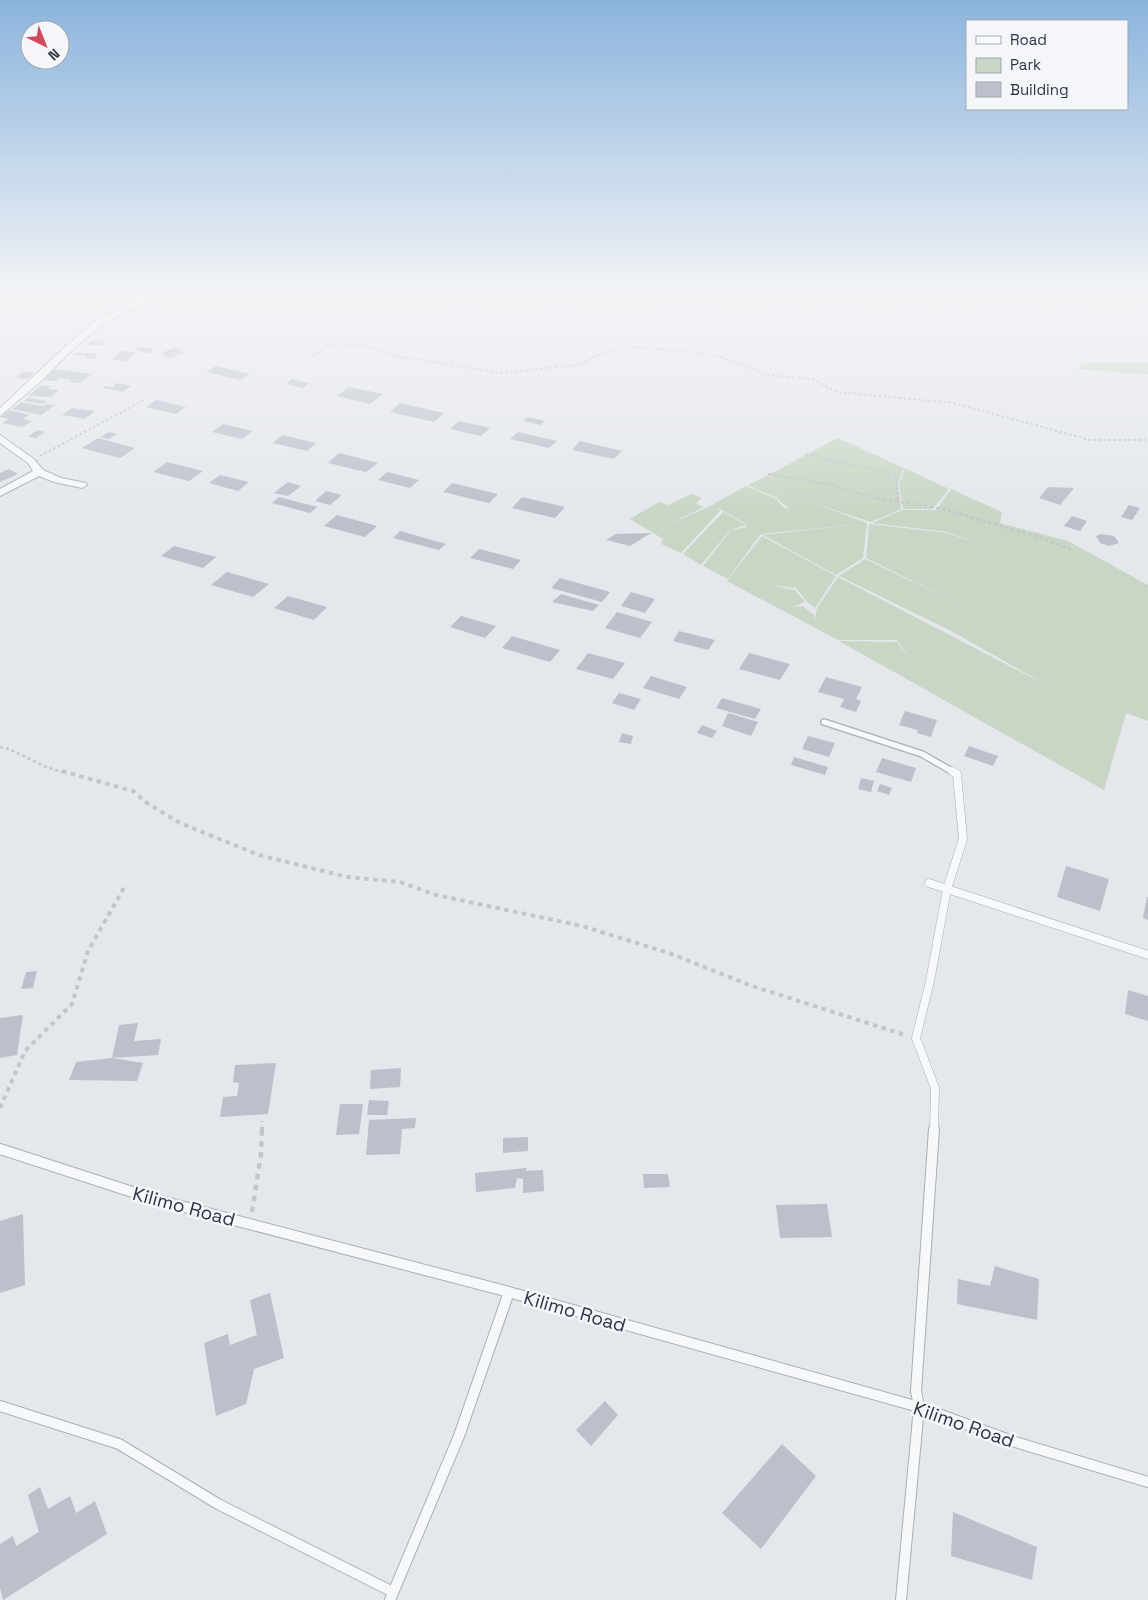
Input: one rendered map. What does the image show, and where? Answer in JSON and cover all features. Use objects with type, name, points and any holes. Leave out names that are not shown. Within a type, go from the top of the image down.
[{"type":"street","points":[[0,413],[51,366]]},
{"type":"street","points":[[0,438],[31,462],[39,472],[58,480],[82,485]]},
{"type":"street","points":[[0,493],[39,472]]},
{"type":"lane","points":[[824,722],[922,754],[957,774],[963,839],[947,889],[930,981],[916,1038],[935,1088],[933,1153],[916,1391],[919,1407],[901,1600]]},
{"type":"lane","points":[[929,883],[1148,955]]},
{"type":"lane","name":"Kilimo Road","points":[[0,1149],[154,1199],[509,1292],[919,1407],[1012,1441],[1148,1482]]},
{"type":"lane","points":[[0,1406],[119,1444],[218,1504],[391,1596],[458,1436],[509,1292]]},
{"type":"path","points":[[456,366],[501,373],[569,366]]},
{"type":"path","points":[[743,366],[769,376],[812,379],[837,392],[953,403],[1090,440],[1148,440]]},
{"type":"path","points":[[31,462],[144,400]]},
{"type":"path","points":[[805,454],[896,475],[898,502]]},
{"type":"path","points":[[768,474],[833,485],[898,502],[943,510],[1073,550]]},
{"type":"path","points":[[0,747],[9,749],[46,767],[133,791],[147,803],[180,822],[259,855],[294,866],[347,877],[400,882],[436,895],[582,926],[669,953],[752,986],[916,1038]]},
{"type":"path","points":[[0,1108],[26,1050],[72,1004],[88,951],[126,886]]},
{"type":"path","points":[[250,1224],[261,1154],[262,1121]]},
{"type":"green space","points":[[1081,366],[1148,366],[1148,375],[1078,369]]},
{"type":"green space","points":[[838,438],[904,468],[898,483],[901,509],[871,522],[816,504],[867,523],[762,534],[728,579],[703,566],[731,530],[746,527],[746,524],[718,508],[720,511],[681,553],[661,544],[663,539],[630,519],[659,502],[668,505],[692,494],[702,498],[696,504],[704,507],[667,525],[715,504],[746,486],[776,499],[783,507],[790,509],[777,499],[779,493],[776,498],[748,485],[767,476],[777,481],[768,475]]},
{"type":"green space","points":[[905,468],[949,489],[933,509],[903,509],[899,484]]},
{"type":"green space","points":[[951,489],[1002,512],[1000,523],[1068,541],[1148,585],[1148,721],[1126,713],[1104,790],[839,641],[897,642],[912,661],[897,640],[838,640],[727,581],[762,536],[836,576],[815,608],[807,602],[796,588],[771,585],[795,590],[805,602],[793,607],[803,606],[814,615],[814,622],[817,608],[838,577],[1050,687],[953,632],[839,576],[865,559],[957,603],[866,558],[869,524],[948,533],[987,547],[948,532],[872,523],[902,510],[936,510]]},
{"type":"green space","points":[[723,512],[746,525],[730,530],[701,565],[683,554]]},
{"type":"green space","points":[[867,523],[863,558],[836,575],[763,535]]},
{"type":"building","points":[[216,366],[250,374],[240,380],[206,372]]},
{"type":"building","points":[[55,369],[92,374],[80,383],[68,382],[71,380],[60,378],[56,381],[42,380]]},
{"type":"building","points":[[24,372],[35,373],[26,379],[15,378]]},
{"type":"building","points":[[292,379],[309,383],[303,388],[286,384]]},
{"type":"building","points":[[117,383],[131,386],[123,392],[103,388],[106,386],[112,387]]},
{"type":"building","points":[[41,385],[51,386],[48,389],[59,390],[51,397],[28,396]]},
{"type":"building","points":[[349,387],[383,394],[370,404],[336,396]]},
{"type":"building","points":[[28,398],[47,401],[43,404],[24,401]]},
{"type":"building","points":[[157,400],[186,407],[176,414],[146,407]]},
{"type":"building","points":[[22,402],[43,406],[46,404],[55,405],[41,415],[12,409]]},
{"type":"building","points":[[400,403],[444,413],[434,422],[390,412]]},
{"type":"building","points":[[72,408],[95,411],[85,419],[62,415]]},
{"type":"building","points":[[10,410],[30,415],[23,419],[32,421],[22,427],[2,423],[9,419],[0,417]]},
{"type":"building","points":[[527,417],[545,421],[541,425],[523,421]]},
{"type":"building","points":[[459,421],[490,428],[481,436],[450,429]]},
{"type":"building","points":[[223,424],[253,431],[242,439],[212,432]]},
{"type":"building","points":[[37,430],[45,432],[36,438],[28,437]]},
{"type":"building","points":[[109,432],[117,434],[109,439],[100,437]]},
{"type":"building","points":[[518,432],[557,441],[549,448],[510,439]]},
{"type":"building","points":[[282,435],[316,443],[307,451],[273,443]]},
{"type":"building","points":[[98,438],[135,448],[120,458],[82,448]]},
{"type":"building","points":[[580,441],[622,451],[614,459],[572,450]]},
{"type":"building","points":[[339,453],[378,463],[366,472],[328,463]]},
{"type":"building","points":[[167,462],[203,471],[189,481],[153,472]]},
{"type":"building","points":[[9,469],[18,474],[0,482],[0,473]]},
{"type":"building","points":[[387,472],[419,480],[410,488],[378,480]]},
{"type":"building","points":[[220,475],[249,482],[238,491],[209,483]]},
{"type":"building","points":[[288,482],[301,486],[288,496],[274,493]]},
{"type":"building","points":[[452,483],[498,494],[489,503],[443,492]]},
{"type":"building","points":[[1048,487],[1074,488],[1060,505],[1039,498]]},
{"type":"building","points":[[326,491],[342,495],[330,505],[315,501]]},
{"type":"building","points":[[279,497],[317,507],[310,513],[272,503]]},
{"type":"building","points":[[522,497],[565,507],[555,518],[512,508]]},
{"type":"building","points":[[1129,505],[1140,508],[1132,520],[1121,517]]},
{"type":"building","points":[[337,515],[377,526],[365,537],[324,526]]},
{"type":"building","points":[[1072,516],[1087,521],[1080,531],[1064,526]]},
{"type":"building","points":[[400,531],[446,544],[439,550],[393,538]]},
{"type":"building","points":[[651,533],[630,546],[606,540],[616,534]]},
{"type":"building","points":[[1101,534],[1114,536],[1119,543],[1109,546],[1100,543],[1096,536]]},
{"type":"building","points":[[174,546],[216,557],[203,568],[161,556]]},
{"type":"building","points":[[479,549],[521,560],[513,569],[470,558]]},
{"type":"building","points":[[227,572],[269,584],[253,597],[211,585]]},
{"type":"building","points":[[560,578],[610,592],[602,602],[551,588]]},
{"type":"building","points":[[631,592],[655,599],[645,613],[621,606]]},
{"type":"building","points":[[561,594],[599,605],[593,611],[552,602]]},
{"type":"building","points":[[288,596],[327,607],[314,620],[274,608]]},
{"type":"building","points":[[617,612],[652,622],[640,638],[605,628]]},
{"type":"building","points":[[461,616],[496,626],[485,638],[450,627]]},
{"type":"building","points":[[679,631],[715,640],[708,650],[673,641]]},
{"type":"building","points":[[512,636],[560,650],[550,662],[502,648]]},
{"type":"building","points":[[588,653],[625,663],[613,679],[576,669]]},
{"type":"building","points":[[749,653],[790,664],[780,680],[739,669]]},
{"type":"building","points":[[651,676],[687,687],[679,699],[643,688]]},
{"type":"building","points":[[826,677],[862,687],[856,699],[861,701],[856,712],[840,707],[844,699],[818,692]]},
{"type":"building","points":[[619,693],[641,699],[634,710],[612,703]]},
{"type":"building","points":[[722,698],[761,709],[755,719],[716,708]]},
{"type":"building","points":[[905,711],[937,720],[931,737],[917,733],[918,730],[899,725]]},
{"type":"building","points":[[728,713],[758,722],[751,736],[722,726]]},
{"type":"building","points":[[702,725],[717,731],[712,738],[697,733]]},
{"type":"building","points":[[622,733],[633,736],[631,744],[619,742]]},
{"type":"building","points":[[808,736],[835,743],[829,757],[802,749]]},
{"type":"building","points":[[969,746],[998,756],[993,766],[964,756]]},
{"type":"building","points":[[794,757],[828,767],[825,775],[791,765]]},
{"type":"building","points":[[882,758],[916,768],[911,782],[876,772]]},
{"type":"building","points":[[861,778],[874,781],[871,792],[858,789]]},
{"type":"building","points":[[880,784],[892,788],[889,795],[877,791]]},
{"type":"building","points":[[1066,866],[1109,879],[1100,911],[1057,897]]},
{"type":"building","points":[[1148,897],[1148,920],[1143,918]]},
{"type":"building","points":[[37,971],[33,988],[21,989],[26,972]]},
{"type":"building","points":[[1128,990],[1148,996],[1148,1021],[1125,1014]]},
{"type":"building","points":[[23,1015],[17,1055],[0,1058],[0,1018]]},
{"type":"building","points":[[138,1023],[134,1041],[161,1039],[158,1055],[112,1058],[119,1025]]},
{"type":"building","points":[[112,1058],[143,1063],[137,1081],[69,1080],[76,1062]]},
{"type":"building","points":[[276,1063],[268,1114],[220,1117],[223,1097],[237,1096],[239,1083],[233,1082],[235,1065]]},
{"type":"building","points":[[401,1068],[400,1087],[370,1089],[371,1070]]},
{"type":"building","points":[[369,1100],[389,1101],[387,1115],[367,1115]]},
{"type":"building","points":[[340,1104],[363,1104],[359,1134],[336,1135]]},
{"type":"building","points":[[416,1118],[415,1128],[402,1129],[400,1154],[366,1155],[369,1120]]},
{"type":"building","points":[[528,1137],[528,1151],[503,1153],[503,1138]]},
{"type":"building","points":[[527,1168],[526,1171],[543,1170],[544,1191],[523,1193],[523,1179],[517,1178],[515,1188],[476,1192],[475,1173]]},
{"type":"building","points":[[643,1174],[668,1174],[670,1187],[644,1188]]},
{"type":"building","points":[[827,1204],[832,1237],[780,1238],[776,1205]]},
{"type":"building","points":[[23,1214],[25,1285],[0,1293],[0,1221]]},
{"type":"building","points":[[995,1266],[1039,1279],[1037,1320],[957,1304],[958,1279],[990,1286]]},
{"type":"building","points":[[270,1293],[284,1358],[254,1369],[246,1404],[216,1416],[204,1343],[228,1334],[230,1345],[257,1335],[250,1300]]},
{"type":"building","points":[[605,1401],[618,1415],[591,1446],[576,1430]]},
{"type":"building","points":[[782,1444],[816,1476],[761,1549],[722,1513]]},
{"type":"building","points":[[40,1487],[48,1509],[70,1496],[76,1513],[95,1501],[107,1534],[3,1600],[0,1588],[0,1544],[13,1536],[16,1546],[39,1532],[28,1495]]},
{"type":"building","points":[[953,1512],[1037,1547],[1032,1580],[951,1556]]}]
